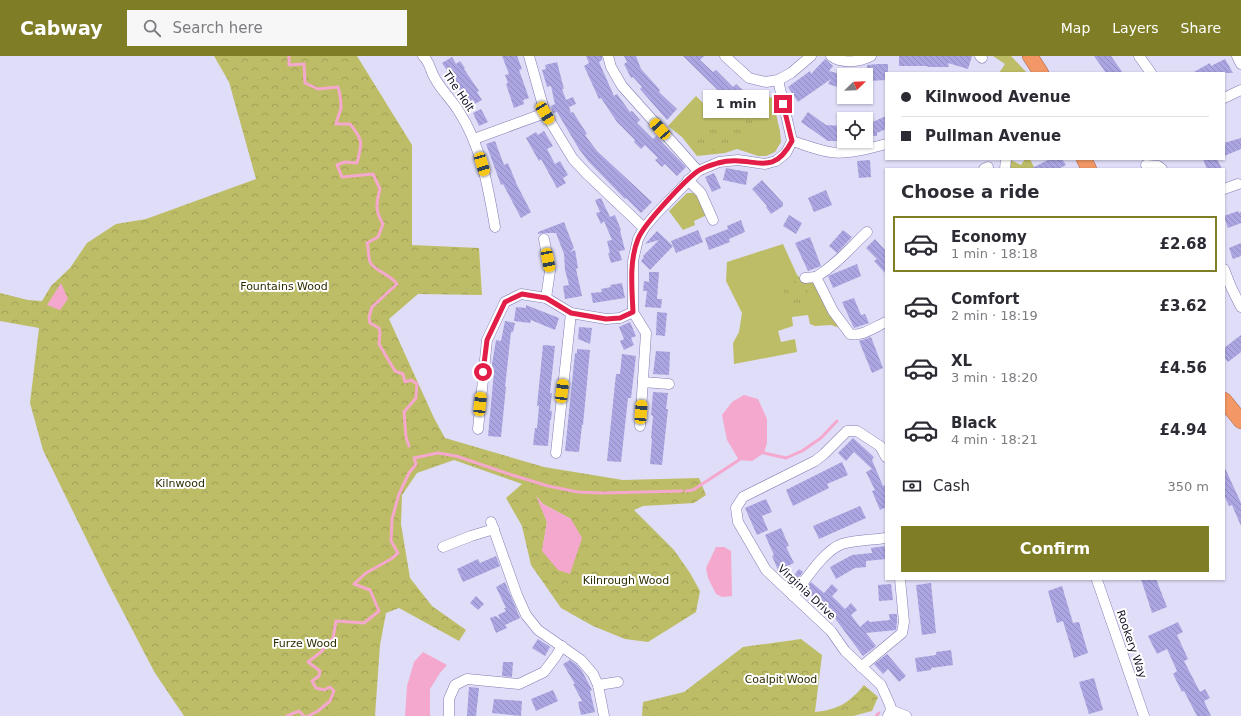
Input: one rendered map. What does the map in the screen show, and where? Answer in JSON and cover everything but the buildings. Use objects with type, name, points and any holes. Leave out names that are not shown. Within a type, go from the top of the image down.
[{"type":"highway","points":[[1030,56],[1040,72]]},
{"type":"highway","points":[[1225,401],[1241,421]]},
{"type":"street","name":"The Holt","points":[[423,56],[429,61],[435,79],[458,110],[474,139],[486,177],[495,227]]},
{"type":"street","points":[[529,56],[545,113],[573,159],[644,228]]},
{"type":"street","points":[[608,56],[611,67],[622,86],[698,171]]},
{"type":"street","points":[[725,56],[749,78],[766,82],[778,80],[791,73],[811,56]]},
{"type":"street","points":[[831,56],[835,59],[850,62],[871,56]]},
{"type":"street","points":[[1139,56],[1150,72]]},
{"type":"street","points":[[1237,56],[1241,64]]},
{"type":"street","points":[[640,426],[646,333],[633,312],[633,261],[638,239],[644,228],[698,171],[719,162],[738,160],[765,164],[776,161],[786,153],[792,141],[778,80]]},
{"type":"street","points":[[1225,98],[1241,90]]},
{"type":"street","points":[[474,139],[545,113]]},
{"type":"street","points":[[792,141],[826,152],[867,149],[885,144]]},
{"type":"street","points":[[1146,165],[1158,166],[1161,168]]},
{"type":"street","points":[[688,180],[700,193],[713,220]]},
{"type":"street","points":[[1225,189],[1238,184]]},
{"type":"street","points":[[805,278],[816,277],[829,269],[841,259],[867,232]]},
{"type":"street","points":[[544,239],[550,271],[546,298]]},
{"type":"street","points":[[1225,272],[1230,287],[1241,307]]},
{"type":"street","points":[[816,277],[832,311],[850,334],[861,333],[885,322]]},
{"type":"street","points":[[478,429],[487,340],[505,302],[522,294],[546,298],[571,313],[606,319],[620,318],[633,312]]},
{"type":"street","points":[[556,453],[571,313]]},
{"type":"street","points":[[643,382],[669,384]]},
{"type":"street","name":"Virginia Drive","points":[[883,443],[857,431],[847,432],[815,461],[743,497],[736,508],[738,522],[766,570],[831,631],[845,651],[881,685],[890,705],[889,713]]},
{"type":"street","points":[[443,547],[472,536],[492,525],[517,595],[526,615],[538,630],[581,660],[593,674],[598,685],[604,716]]},
{"type":"street","points":[[793,596],[831,550],[842,544],[885,538]]},
{"type":"street","points":[[861,667],[902,634],[904,622],[900,580]]},
{"type":"street","name":"Rookery Way","points":[[1097,580],[1144,716]]},
{"type":"street","points":[[448,716],[450,699],[455,685],[467,679],[519,684],[544,672],[562,646]]},
{"type":"street","points":[[598,685],[618,682]]},
{"type":"street","points":[[889,713],[906,716]]},
{"type":"green space","points":[[214,56],[357,56],[412,145],[412,245],[479,248],[482,295],[418,294],[389,319],[434,418],[445,438],[544,467],[623,480],[699,478],[706,495],[694,503],[643,506],[634,510],[674,550],[690,573],[700,591],[696,612],[648,642],[625,639],[593,626],[561,608],[531,565],[522,526],[506,498],[522,484],[454,460],[417,473],[402,495],[401,524],[410,578],[432,606],[466,630],[459,641],[399,608],[386,613],[380,645],[375,716],[184,716],[155,673],[107,581],[43,450],[30,403],[39,328],[0,321],[0,293],[28,300],[42,301],[51,286],[70,268],[87,243],[116,224],[146,219],[256,179],[229,82]],"holes":[[[537,497],[543,504],[571,519],[542,551],[547,522]]]},
{"type":"green space","points":[[993,56],[1011,56],[1026,72],[1000,72],[1005,64]]},
{"type":"green space","points":[[757,94],[773,98],[780,131],[781,142],[775,152],[766,156],[758,156],[737,149],[725,153],[697,156],[682,137],[668,126],[696,96],[717,117],[737,116]]},
{"type":"green space","points":[[748,107],[753,112],[755,120],[720,150],[695,151],[688,143],[690,133],[729,123]]},
{"type":"green space","points":[[1011,160],[1021,165],[1024,160],[1030,160],[1034,168],[1007,168]]},
{"type":"green space","points":[[687,193],[696,193],[707,215],[694,221],[695,225],[683,230],[669,211]]},
{"type":"green space","points":[[783,244],[797,275],[803,280],[815,283],[840,328],[831,325],[815,326],[810,324],[808,315],[792,317],[793,326],[778,331],[781,342],[795,339],[797,352],[734,364],[733,343],[739,332],[742,313],[726,281],[727,262]]},
{"type":"green space","points":[[792,280],[806,287],[809,296],[804,307],[795,310],[788,308],[781,284]]},
{"type":"green space","name":"Coalpit Wood","points":[[801,639],[822,655],[815,712],[837,707],[843,704],[854,696],[864,685],[878,697],[872,711],[853,716],[642,716],[643,702],[684,692],[743,647]]},
{"type":"shaded area","points":[[61,283],[68,299],[60,310],[47,305]]},
{"type":"shaded area","points":[[744,395],[758,399],[767,419],[767,443],[764,453],[752,461],[739,460],[727,440],[722,415],[732,402]]},
{"type":"shaded area","points":[[536,496],[543,504],[571,519],[582,538],[570,574],[558,570],[542,551],[547,522]]},
{"type":"shaded area","points":[[716,547],[724,547],[731,551],[732,596],[722,597],[716,594],[708,578],[706,568]]},
{"type":"shaded area","points":[[423,652],[447,665],[430,689],[430,716],[405,716],[407,686],[414,662]]},
{"type":"waterway","points":[[289,56],[289,65],[304,64],[305,83],[318,89],[338,87],[341,108],[336,124],[350,124],[358,134],[361,142],[357,163],[345,162],[337,165],[342,177],[373,174],[380,189],[377,211],[383,224],[378,237],[367,243],[369,258],[372,265],[397,284],[372,307],[369,317],[370,323],[379,328],[379,344],[395,371],[403,374],[405,382],[411,380],[417,384],[416,398],[404,412],[406,437],[409,446]]},
{"type":"waterway","points":[[764,453],[786,458],[802,451],[821,438],[837,421]]},
{"type":"waterway","points":[[308,716],[318,711],[330,701],[334,691],[330,687],[324,690],[316,688],[312,681],[319,676],[320,671],[308,662],[321,652],[333,638],[336,621],[364,623],[379,611],[370,590],[354,584],[366,573],[391,559],[398,553],[391,541],[392,519],[399,494],[409,473],[416,464],[414,458],[438,453],[456,456],[548,486],[578,492],[602,493],[682,491]]},
{"type":"waterway","points":[[686,491],[693,490],[739,460]]},
{"type":"waterway","points":[[287,716],[299,711],[304,716]]},
{"type":"waterway","points":[[876,716],[879,713]]},
{"type":"route","points":[[483,372],[487,340],[505,302],[522,294],[546,298],[571,313],[606,319],[620,318],[633,312],[633,261],[638,239],[644,228],[698,171],[719,162],[738,160],[765,164],[776,161],[786,153],[792,141],[783,104]]},
{"type":"park label","name":"Fountains Wood","points":[[284,286]]},
{"type":"park label","name":"Kilnwood","points":[[180,483]]},
{"type":"park label","name":"Kilnrough Wood","points":[[626,580]]},
{"type":"park label","name":"Furze Wood","points":[[305,643]]}]
